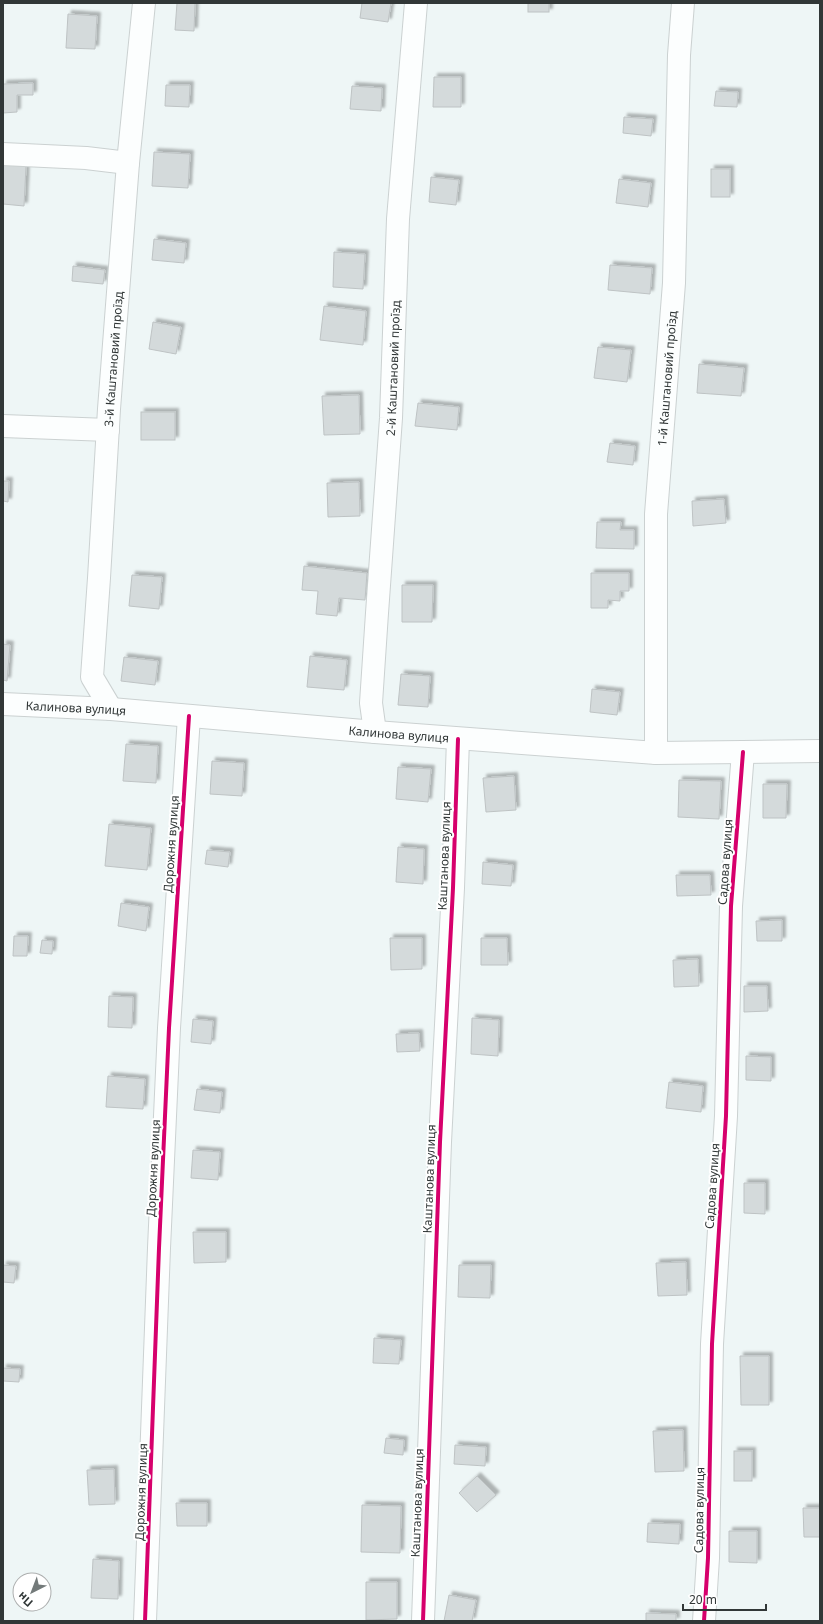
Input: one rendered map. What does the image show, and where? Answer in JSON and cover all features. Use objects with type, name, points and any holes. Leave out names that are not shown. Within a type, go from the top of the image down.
[{"type":"street","name":"3-й Каштановий проїзд","points":[[111,709],[92,677],[108,430],[128,163],[144,3]]},
{"type":"street","name":"2-й Каштановий проїзд","points":[[375,732],[371,703],[376,613],[392,418],[398,219],[416,3]]},
{"type":"street","name":"1-й Каштановий проїзд","points":[[656,753],[656,514],[674,283],[679,54],[683,3]]},
{"type":"street","points":[[3,154],[86,158],[128,163]]},
{"type":"street","points":[[3,426],[108,430]]},
{"type":"street","name":"Калинова вулиця","points":[[3,704],[111,709],[458,739],[656,753],[820,751]]},
{"type":"street","name":"Дорожня вулиця","points":[[145,1621],[168,1052],[189,716]]},
{"type":"street","name":"Каштанова вулиця","points":[[423,1621],[440,1142],[453,888],[458,739]]},
{"type":"street","name":"Садова вулиця","points":[[704,1621],[708,1558],[712,1344],[726,1116],[731,906],[743,752]]},
{"type":"building","points":[[177,3],[195,3],[194,31],[175,30]]},
{"type":"building","points":[[362,3],[391,3],[388,22],[360,18]]},
{"type":"building","points":[[528,3],[549,3],[549,12],[528,12]]},
{"type":"building","points":[[68,14],[97,16],[95,49],[66,48]]},
{"type":"building","points":[[434,77],[461,77],[461,107],[433,107]]},
{"type":"building","points":[[33,83],[33,95],[17,95],[17,112],[3,113],[3,84]]},
{"type":"building","points":[[166,85],[190,85],[189,107],[165,106]]},
{"type":"building","points":[[352,86],[382,88],[381,111],[350,109]]},
{"type":"building","points":[[716,91],[738,92],[737,107],[714,106]]},
{"type":"building","points":[[624,117],[653,119],[651,136],[623,133]]},
{"type":"building","points":[[154,152],[190,154],[188,188],[152,186]]},
{"type":"building","points":[[3,165],[26,166],[24,206],[3,204]]},
{"type":"building","points":[[711,169],[730,169],[730,197],[711,197]]},
{"type":"building","points":[[431,177],[459,180],[456,205],[429,202]]},
{"type":"building","points":[[619,179],[651,183],[648,207],[616,203]]},
{"type":"building","points":[[154,239],[186,243],[184,263],[152,260]]},
{"type":"building","points":[[334,252],[365,254],[363,289],[333,287]]},
{"type":"building","points":[[610,265],[652,268],[650,294],[608,290]]},
{"type":"building","points":[[73,266],[105,270],[103,284],[72,281]]},
{"type":"building","points":[[324,306],[366,311],[363,345],[320,340]]},
{"type":"building","points":[[153,322],[181,327],[176,354],[149,349]]},
{"type":"building","points":[[598,347],[631,350],[627,382],[594,378]]},
{"type":"building","points":[[699,364],[744,368],[741,396],[697,393]]},
{"type":"building","points":[[359,395],[360,434],[324,435],[322,396]]},
{"type":"building","points":[[418,403],[459,407],[457,430],[415,426]]},
{"type":"building","points":[[141,412],[175,412],[175,440],[141,440]]},
{"type":"building","points":[[610,443],[635,446],[633,465],[607,462]]},
{"type":"building","points":[[3,481],[9,481],[8,502],[3,501]]},
{"type":"building","points":[[359,482],[360,516],[328,517],[327,483]]},
{"type":"building","points":[[724,499],[726,523],[693,526],[692,501]]},
{"type":"building","points":[[597,522],[621,522],[620,530],[634,530],[634,549],[596,548]]},
{"type":"building","points":[[304,566],[367,573],[365,600],[339,598],[337,616],[316,614],[318,591],[302,590]]},
{"type":"building","points":[[591,573],[629,573],[629,591],[620,591],[620,601],[608,600],[608,608],[591,608]]},
{"type":"building","points":[[132,575],[162,577],[159,609],[129,606]]},
{"type":"building","points":[[402,585],[433,585],[432,622],[402,622]]},
{"type":"building","points":[[3,644],[10,645],[7,681],[3,680]]},
{"type":"building","points":[[310,656],[347,660],[344,690],[307,687]]},
{"type":"building","points":[[124,657],[158,661],[155,685],[121,681]]},
{"type":"building","points":[[401,674],[430,676],[428,707],[398,705]]},
{"type":"building","points":[[592,689],[620,692],[617,715],[590,712]]},
{"type":"building","points":[[126,744],[158,746],[156,783],[123,781]]},
{"type":"building","points":[[212,761],[244,763],[242,796],[210,794]]},
{"type":"building","points":[[398,767],[431,769],[428,802],[396,799]]},
{"type":"building","points":[[514,776],[516,810],[486,812],[483,778]]},
{"type":"building","points":[[679,780],[721,781],[719,819],[678,817]]},
{"type":"building","points":[[763,784],[787,784],[786,818],[763,818]]},
{"type":"building","points":[[109,824],[151,828],[147,870],[105,866]]},
{"type":"building","points":[[398,847],[424,849],[423,884],[396,882]]},
{"type":"building","points":[[207,850],[230,852],[228,867],[205,864]]},
{"type":"building","points":[[483,862],[513,865],[511,886],[482,884]]},
{"type":"building","points":[[676,875],[710,875],[711,895],[677,896]]},
{"type":"building","points":[[121,903],[149,907],[146,931],[118,926]]},
{"type":"building","points":[[782,920],[782,941],[757,941],[756,921]]},
{"type":"building","points":[[14,936],[28,936],[27,956],[13,956]]},
{"type":"building","points":[[390,938],[422,938],[422,969],[391,970]]},
{"type":"building","points":[[481,938],[507,938],[508,965],[481,965]]},
{"type":"building","points":[[42,940],[53,941],[52,954],[40,953]]},
{"type":"building","points":[[698,959],[699,986],[674,987],[673,960]]},
{"type":"building","points":[[744,986],[767,986],[768,1011],[744,1012]]},
{"type":"building","points":[[109,996],[133,997],[132,1028],[108,1027]]},
{"type":"building","points":[[472,1018],[499,1020],[498,1056],[471,1054]]},
{"type":"building","points":[[193,1019],[213,1021],[211,1044],[191,1042]]},
{"type":"building","points":[[419,1033],[420,1051],[397,1052],[396,1034]]},
{"type":"building","points":[[746,1056],[771,1057],[771,1081],[746,1080]]},
{"type":"building","points":[[108,1076],[145,1079],[143,1109],[106,1107]]},
{"type":"building","points":[[669,1082],[703,1086],[701,1112],[666,1108]]},
{"type":"building","points":[[197,1089],[222,1092],[220,1113],[194,1110]]},
{"type":"building","points":[[193,1150],[220,1152],[218,1180],[191,1178]]},
{"type":"building","points":[[744,1183],[765,1183],[765,1214],[744,1213]]},
{"type":"building","points":[[193,1232],[226,1232],[226,1262],[194,1263]]},
{"type":"building","points":[[686,1262],[687,1295],[658,1296],[656,1263]]},
{"type":"building","points":[[3,1265],[16,1266],[14,1283],[3,1282]]},
{"type":"building","points":[[459,1265],[491,1265],[490,1298],[458,1297]]},
{"type":"building","points":[[374,1338],[401,1340],[399,1364],[373,1363]]},
{"type":"building","points":[[740,1356],[769,1356],[769,1405],[741,1405]]},
{"type":"building","points":[[3,1368],[20,1369],[19,1382],[3,1381]]},
{"type":"building","points":[[683,1430],[684,1471],[655,1472],[653,1431]]},
{"type":"building","points":[[386,1438],[404,1440],[403,1455],[384,1453]]},
{"type":"building","points":[[455,1445],[486,1447],[485,1466],[454,1464]]},
{"type":"building","points":[[734,1451],[752,1451],[752,1481],[734,1481]]},
{"type":"building","points":[[114,1469],[115,1504],[89,1505],[87,1470]]},
{"type":"building","points":[[477,1476],[496,1495],[477,1512],[459,1493]]},
{"type":"building","points":[[176,1503],[207,1503],[207,1526],[177,1526]]},
{"type":"building","points":[[362,1505],[401,1506],[400,1553],[361,1552]]},
{"type":"building","points":[[803,1508],[820,1508],[820,1537],[804,1537]]},
{"type":"building","points":[[648,1523],[680,1524],[679,1544],[647,1542]]},
{"type":"building","points":[[729,1531],[757,1531],[757,1563],[729,1562]]},
{"type":"building","points":[[93,1559],[119,1561],[118,1599],[91,1598]]},
{"type":"building","points":[[366,1582],[397,1582],[397,1619],[366,1620]]},
{"type":"building","points":[[449,1595],[476,1600],[472,1621],[444,1621]]},
{"type":"building","points":[[646,1613],[676,1614],[676,1621],[646,1621]]},
{"type":"cycle path","points":[[145,1621],[169,1028],[189,716]]},
{"type":"cycle path","points":[[423,1621],[440,1142],[453,888],[458,739]]},
{"type":"cycle path","points":[[704,1621],[708,1558],[712,1344],[726,1116],[731,906],[743,752]]}]
